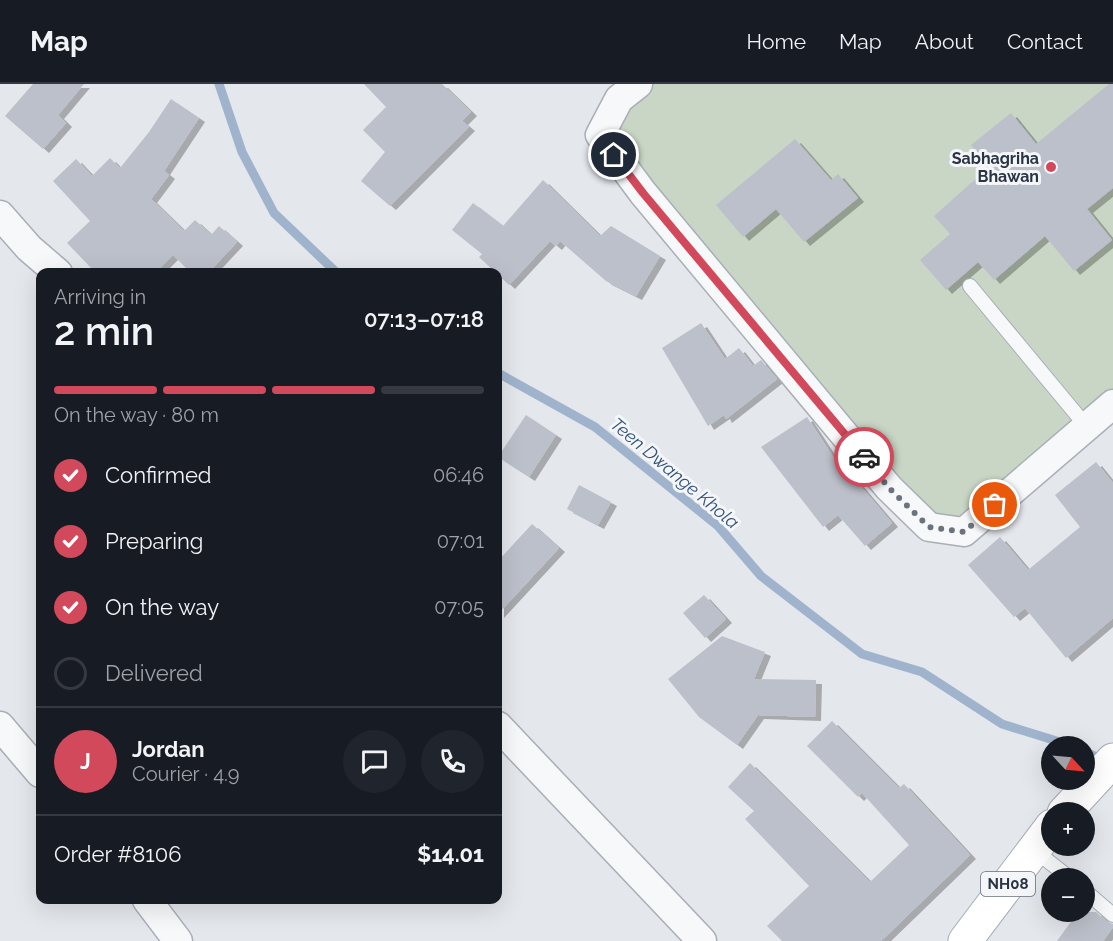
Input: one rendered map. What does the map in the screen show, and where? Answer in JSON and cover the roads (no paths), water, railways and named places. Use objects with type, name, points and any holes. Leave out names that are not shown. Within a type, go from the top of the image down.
[{"type":"main road","points":[[1075,802],[1113,760]]},
{"type":"main road","name":"NH08","points":[[965,941],[1041,839]]},
{"type":"street","points":[[638,84],[619,99],[600,135],[643,193],[882,479],[929,527],[964,532],[1113,404]]},
{"type":"street","points":[[0,215],[28,248],[52,268]]},
{"type":"street","points":[[0,726],[36,768]]},
{"type":"street","points":[[502,730],[702,941]]},
{"type":"street","points":[[150,904],[178,941]]},
{"type":"lane","points":[[970,286],[1087,427]]},
{"type":"lane","points":[[1095,899],[1113,915]]},
{"type":"waterway","name":"Teen Dwange Khola","points":[[219,84],[242,152],[274,213],[332,268]]},
{"type":"waterway","name":"Teen Dwange Khola","points":[[502,375],[595,427],[718,526],[761,576],[862,654],[922,672],[1002,724],[1041,736]]},
{"type":"waterway","points":[[1095,756],[1105,761]]},
{"type":"place","name":"Sabhagriha Bhawan","points":[[1051,167]]}]
